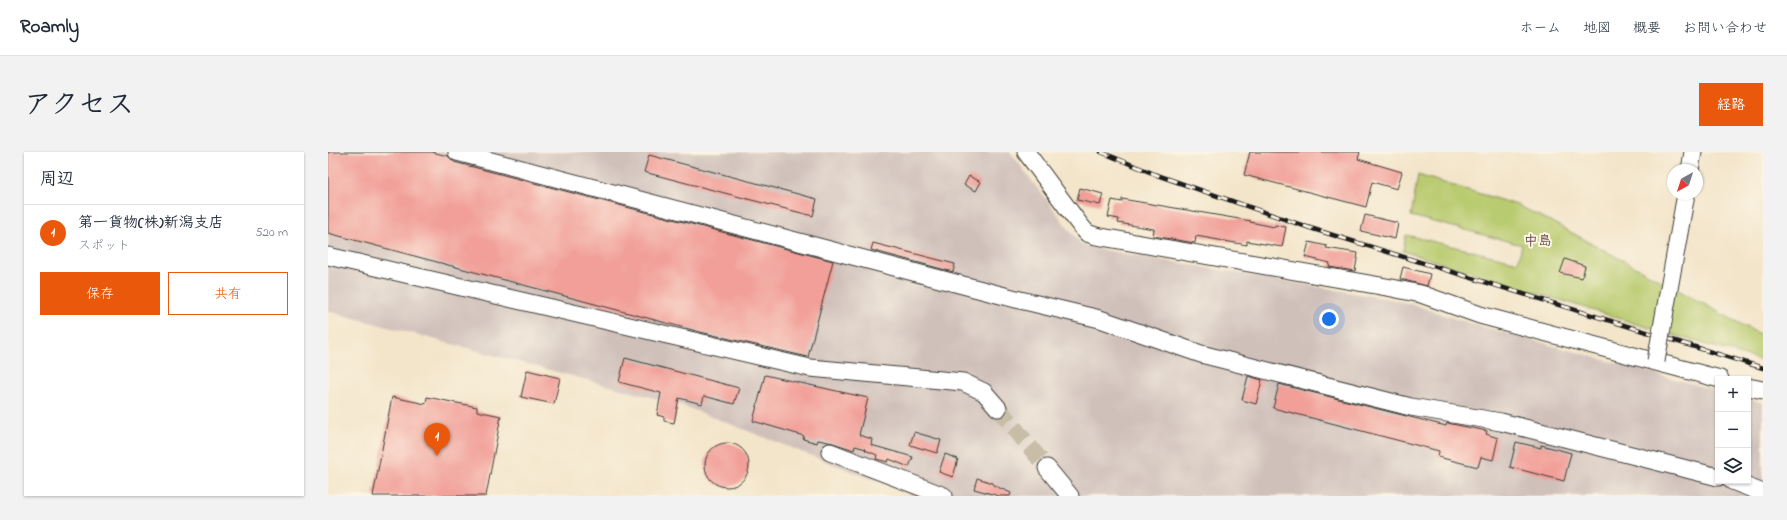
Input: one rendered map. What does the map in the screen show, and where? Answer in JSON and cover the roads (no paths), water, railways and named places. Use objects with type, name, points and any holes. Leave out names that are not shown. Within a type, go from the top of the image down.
[{"type":"lane","points":[[457,152],[1016,299],[1100,319],[1201,354],[1411,407],[1501,422],[1715,476]]},
{"type":"lane","points":[[1026,152],[1080,225],[1087,233],[1096,236],[1421,294],[1480,315],[1715,378]]},
{"type":"lane","points":[[1691,164],[1693,152]]},
{"type":"lane","points":[[1656,361],[1685,200]]},
{"type":"lane","points":[[328,256],[810,368],[963,382],[984,392],[998,408]]},
{"type":"lane","points":[[1751,388],[1763,390]]},
{"type":"lane","points":[[830,452],[944,496]]},
{"type":"lane","points":[[1047,468],[1070,496]]},
{"type":"lane","points":[[1740,484],[1763,493]]},
{"type":"tunnel","points":[[998,408],[1047,468]]},
{"type":"railway","points":[[1101,152],[1157,175],[1310,228],[1763,368]]},
{"type":"place","name":"第一貨物(株)新潟支店","points":[[437,456]]},
{"type":"district","name":"中島","points":[[1538,241]]}]
